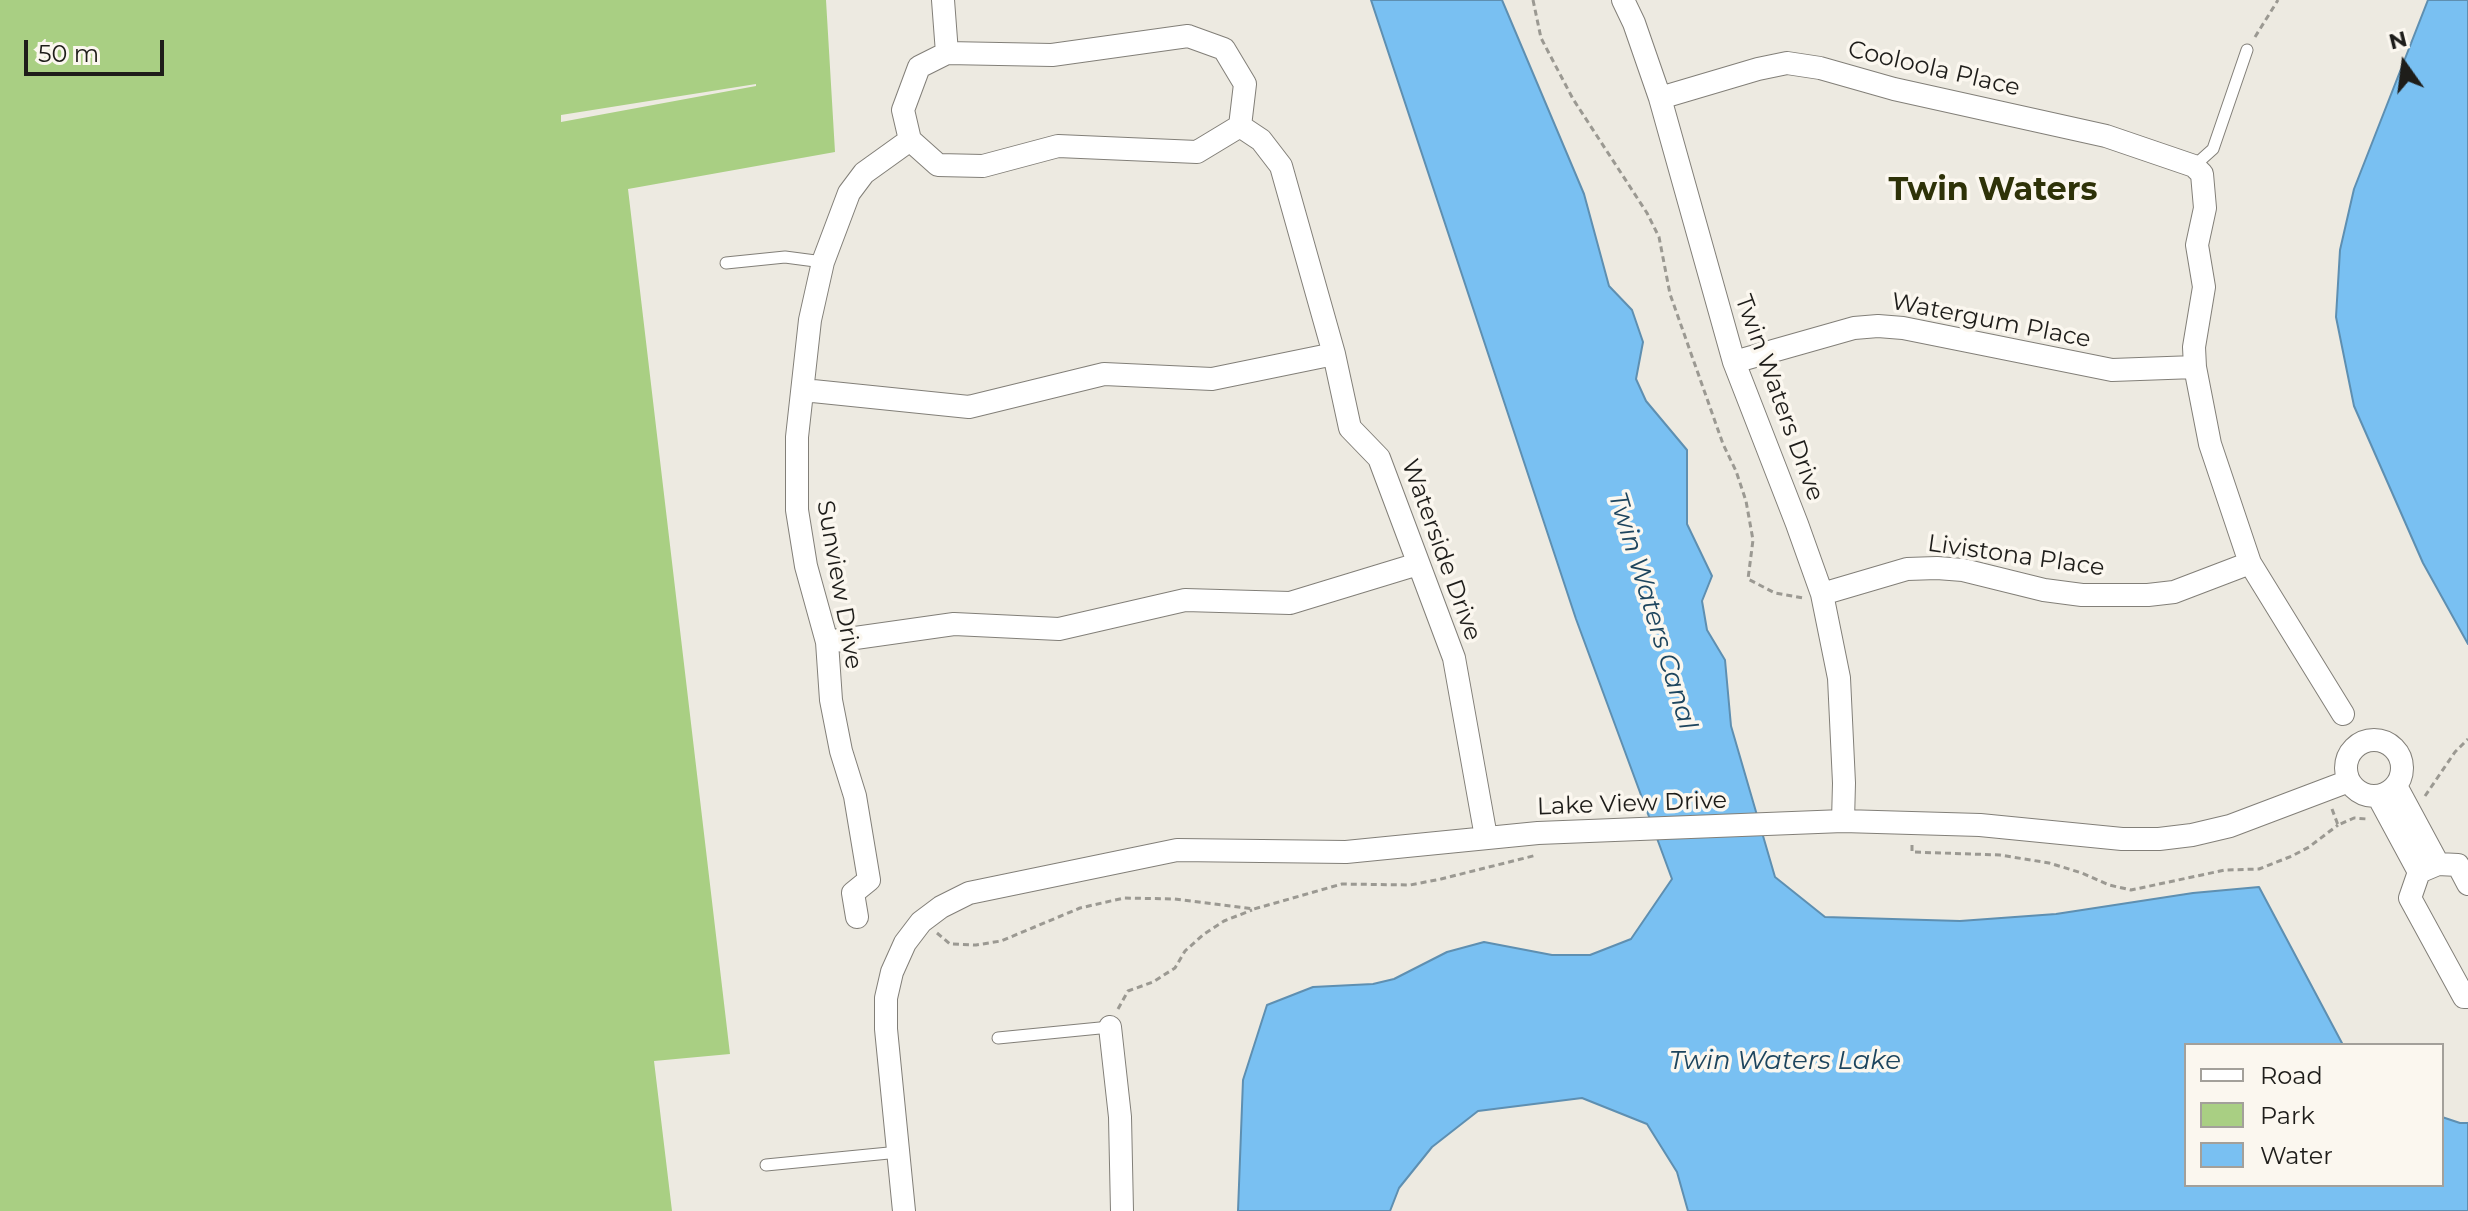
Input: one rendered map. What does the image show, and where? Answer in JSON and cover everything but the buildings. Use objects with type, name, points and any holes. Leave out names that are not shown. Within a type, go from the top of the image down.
[{"type":"street","points":[[943,0],[947,53]]},
{"type":"street","name":"Twin Waters Drive","points":[[1623,0],[1660,98],[1734,362],[1822,594],[1839,678],[1843,821]]},
{"type":"street","points":[[1188,36],[1224,49],[1245,84],[1240,126],[1197,152],[1058,146],[983,166],[938,165],[910,140],[903,110],[919,67],[947,53],[1052,55],[1188,36]]},
{"type":"street","name":"Cooloola Place","points":[[1660,98],[1787,63],[1820,68],[1894,89],[2106,136],[2194,166]]},
{"type":"street","name":"Waterside Drive","points":[[1240,126],[1261,140],[1281,166],[1334,354],[1350,428],[1379,458],[1454,658],[1486,837]]},
{"type":"street","name":"Sunview Drive","points":[[857,917],[853,893],[869,880],[855,796],[841,751],[831,700],[827,642],[806,566],[797,510],[797,437],[810,320],[823,262],[849,193],[864,173],[910,140]]},
{"type":"street","points":[[2194,166],[2202,174],[2205,208],[2197,245],[2204,287],[2194,347],[2195,367],[2217,469],[2250,563],[2343,714]]},
{"type":"street","name":"Watergum Place","points":[[1734,362],[1854,328],[1878,326],[1903,328],[2112,370],[2195,367]]},
{"type":"street","points":[[803,390],[969,407],[1104,374],[1212,379],[1334,354]]},
{"type":"street","name":"Livistona Place","points":[[1822,594],[1907,569],[1937,568],[1963,570],[2030,587],[2082,595],[2148,595],[2174,592],[2250,563]]},
{"type":"street","points":[[827,642],[954,624],[1059,629],[1185,600],[1290,603],[1418,564]]},
{"type":"street","points":[[2382,741],[2397,751],[2403,769],[2387,791],[2361,793],[2349,781],[2346,763],[2355,747],[2363,742],[2382,741]]},
{"type":"street","name":"Lake View Drive","points":[[921,922],[941,907],[969,893],[1177,850],[1346,852],[1538,833],[1843,821],[1980,825],[2122,839],[2159,839],[2230,826],[2349,781]]},
{"type":"street","points":[[2387,791],[2428,868]]},
{"type":"street","points":[[2428,868],[2458,865],[2468,884]]},
{"type":"street","points":[[2428,868],[2410,898],[2464,997],[2468,997]]},
{"type":"street","points":[[904,1211],[886,1029],[886,998],[892,972],[905,943],[921,922]]},
{"type":"street","points":[[1110,1027],[1120,1117],[1122,1211]]},
{"type":"lane","points":[[2194,166],[2213,149],[2247,50]]},
{"type":"lane","points":[[726,263],[785,257],[823,262]]},
{"type":"lane","points":[[998,1038],[1110,1027]]},
{"type":"lane","points":[[766,1165],[899,1152]]},
{"type":"path","points":[[1533,0],[1541,38],[1573,99],[1647,213],[1659,237],[1670,294],[1746,501],[1753,540],[1748,579],[1775,593],[1794,598],[1822,594]]},
{"type":"path","points":[[2247,50],[2278,0]]},
{"type":"path","points":[[2418,805],[2455,752],[2468,739]]},
{"type":"path","points":[[2332,809],[2338,825]]},
{"type":"path","points":[[1912,839],[1912,852],[2000,855],[2049,863],[2131,890],[2225,870],[2259,869],[2301,852],[2338,825],[2354,818],[2374,819]]},
{"type":"path","points":[[1110,1027],[1128,991],[1153,982],[1175,968],[1185,951],[1224,921],[1254,909],[1342,884],[1410,885],[1540,854],[1538,833]]},
{"type":"path","points":[[921,922],[950,944],[976,945],[1001,941],[1080,908],[1124,898],[1174,899],[1254,909]]},
{"type":"green space","points":[[0,0],[826,0],[835,152],[628,189],[730,1054],[654,1061],[672,1211],[0,1211]],"holes":[[[756,86],[561,122],[561,115]]]},
{"type":"water","name":"Twin Waters Lake","points":[[1371,0],[1502,0],[1584,194],[1609,286],[1632,310],[1643,342],[1636,379],[1646,401],[1687,450],[1687,524],[1712,576],[1702,601],[1707,630],[1725,660],[1731,726],[1775,877],[1825,917],[1960,921],[2056,914],[2193,893],[2259,887],[2342,1043],[2184,1043],[2184,1187],[2444,1187],[2444,1118],[2468,1123],[2468,1211],[1688,1211],[1677,1172],[1647,1124],[1582,1098],[1478,1111],[1432,1147],[1399,1188],[1390,1211],[1238,1211],[1243,1080],[1267,1005],[1313,987],[1373,984],[1394,979],[1447,952],[1484,942],[1552,955],[1590,955],[1631,939],[1672,879],[1576,619]]},
{"type":"water","points":[[2428,0],[2468,0],[2468,644],[2423,563],[2354,406],[2336,317],[2340,250],[2354,189]]},
{"type":"district","name":"Twin Waters","points":[[1993,191]]},
{"type":"water label","name":"Twin Waters Canal","points":[[1652,611]]}]
